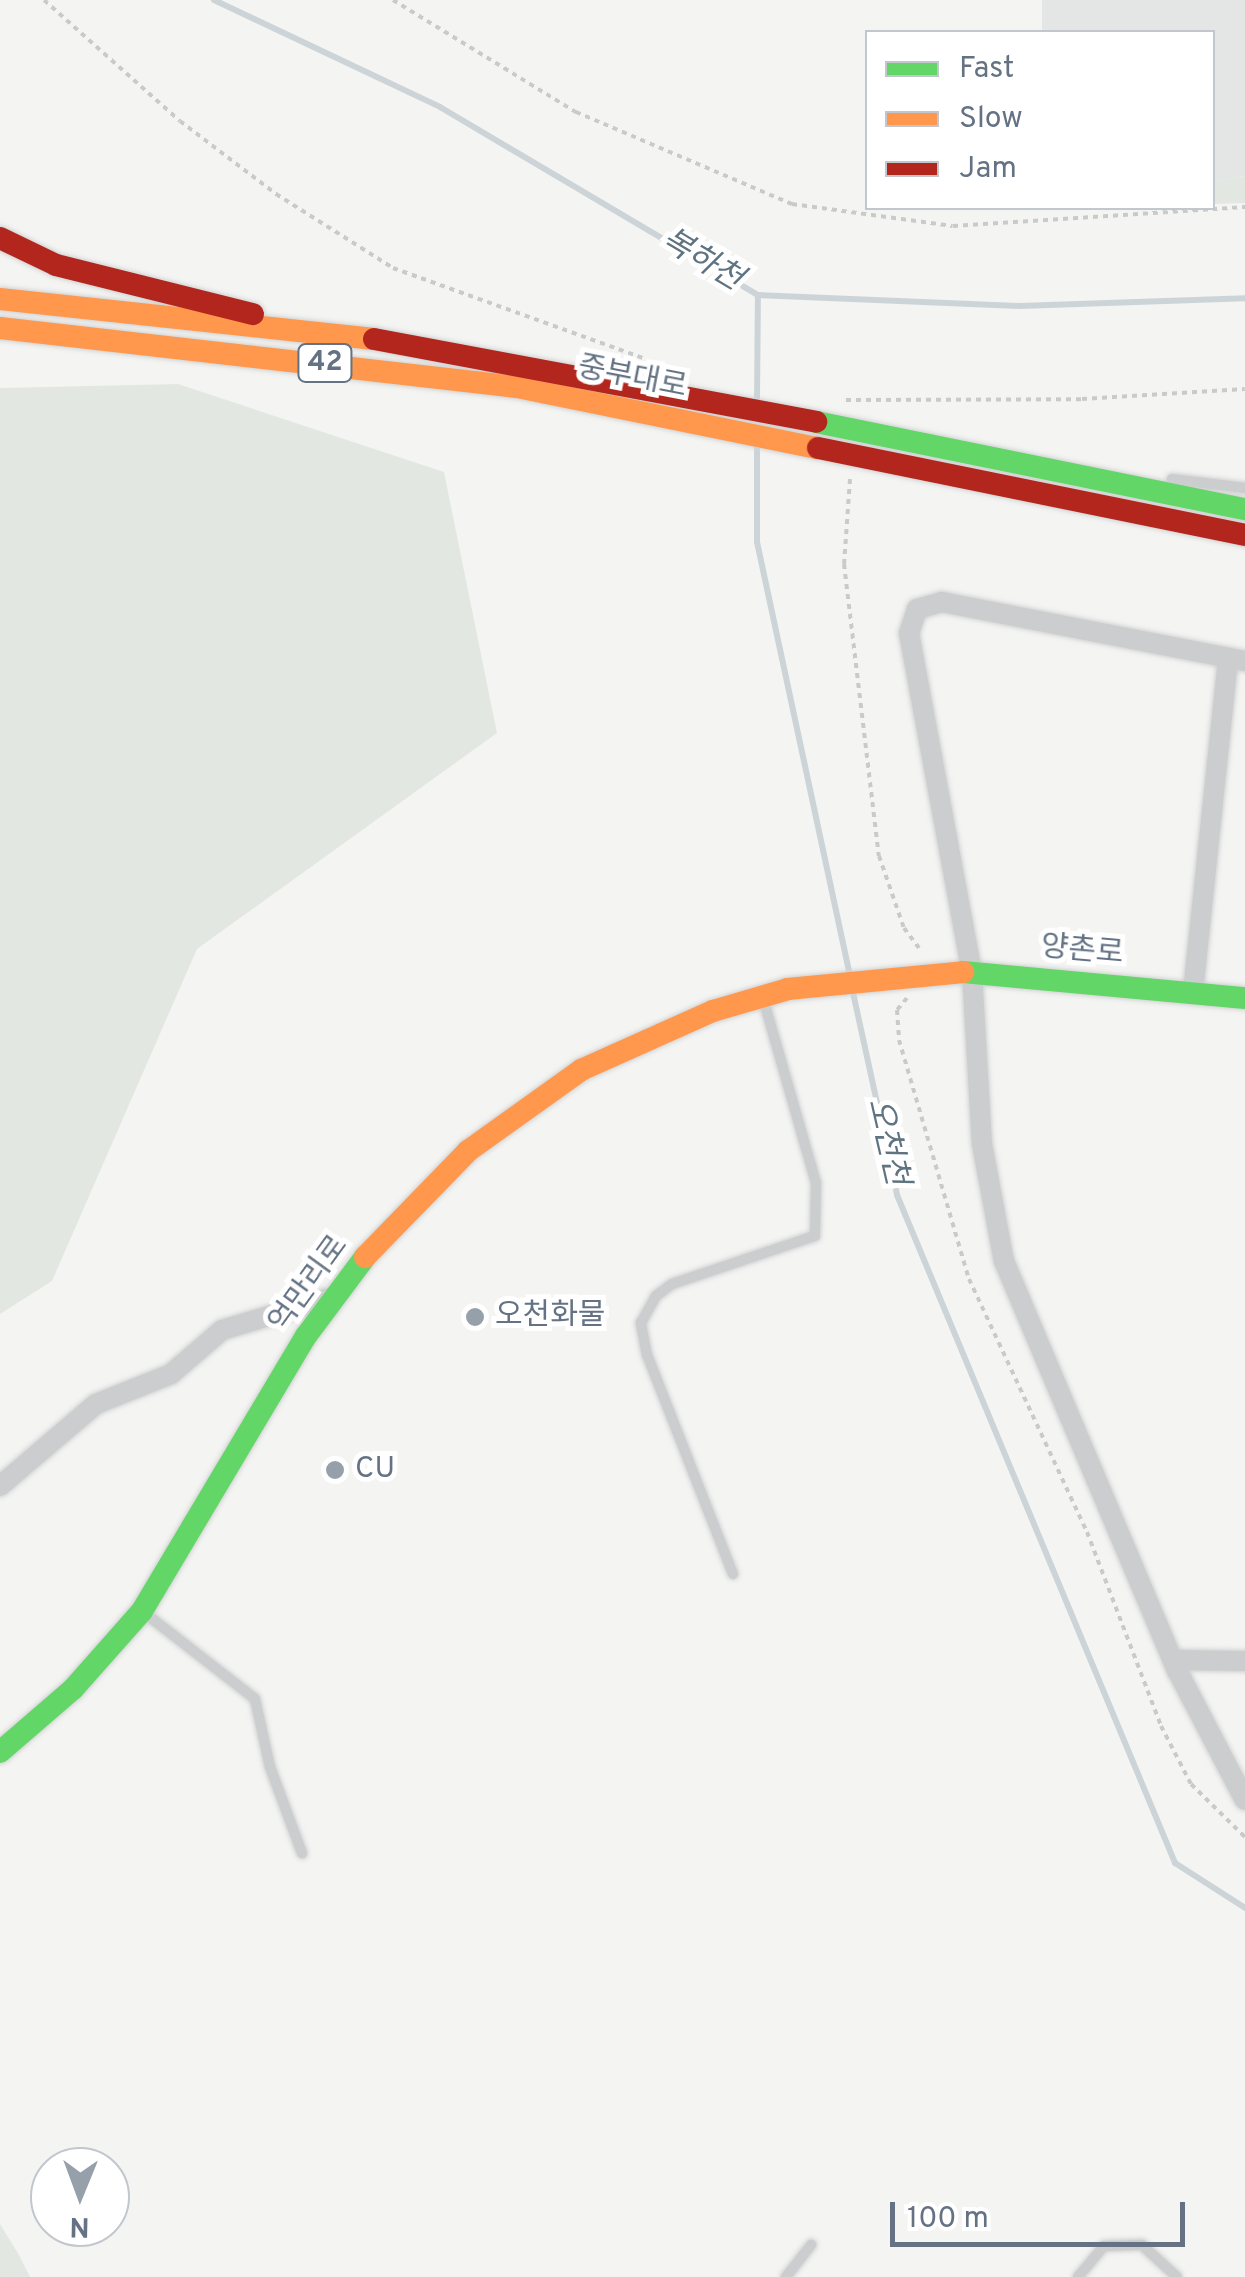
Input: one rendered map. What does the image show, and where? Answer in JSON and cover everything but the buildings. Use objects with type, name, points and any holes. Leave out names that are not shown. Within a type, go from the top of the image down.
[{"type":"main road","points":[[0,238],[56,265],[304,328]]},
{"type":"main road","name":"중부대로","points":[[0,299],[304,328],[638,384],[1076,474]]},
{"type":"main road","name":"중부대로","points":[[0,328],[518,388],[1245,535]]},
{"type":"main road","points":[[0,338],[65,334]]},
{"type":"main road","name":"42","points":[[1076,474],[1245,509]]},
{"type":"main road","name":"양촌로","points":[[788,989],[914,973],[972,972],[1245,998]]},
{"type":"main road","name":"억만리로","points":[[0,1752],[73,1688],[142,1610],[332,1297],[445,1172],[547,1091],[662,1030],[788,989]]},
{"type":"street","points":[[1193,992],[1236,660],[942,602],[918,609],[909,633],[972,972],[982,1144],[1004,1261],[1173,1660],[1245,1800]]},
{"type":"street","points":[[0,1486],[96,1404],[172,1374],[222,1330],[332,1297]]},
{"type":"street","points":[[1173,1660],[1245,1661]]},
{"type":"lane","points":[[1076,474],[1245,488]]},
{"type":"lane","points":[[732,1574],[647,1355],[642,1323],[656,1296],[672,1284],[815,1236],[816,1182],[763,996]]},
{"type":"lane","points":[[142,1610],[255,1699],[270,1767],[302,1853]]},
{"type":"lane","points":[[786,2277],[811,2245]]},
{"type":"lane","points":[[1078,2277],[1104,2246],[1142,2245],[1177,2277]]},
{"type":"path","points":[[44,0],[180,121],[276,194],[392,268],[656,363]]},
{"type":"path","points":[[394,0],[576,112],[792,204],[953,226],[1199,210]]},
{"type":"path","points":[[1215,209],[1245,207]]},
{"type":"path","points":[[837,402],[861,396],[1082,399],[1245,389]]},
{"type":"shaded area","points":[[1042,0],[1245,0],[1245,176],[1215,181],[1215,30],[1042,30]]},
{"type":"shaded area","points":[[1245,176],[1245,203],[1215,204],[1215,181]]},
{"type":"shaded area","points":[[178,384],[444,472],[497,733],[197,949],[52,1281],[0,1314],[0,388]]},
{"type":"shaded area","points":[[0,2224],[19,2255],[30,2277],[0,2277]]},
{"type":"waterway","name":"복하천","points":[[214,0],[440,107],[758,295],[1020,306],[1245,298]]},
{"type":"waterway","name":"오천천","points":[[757,401],[758,295]]},
{"type":"waterway","name":"오천천","points":[[757,448],[757,542],[849,971]]},
{"type":"waterway","name":"오천천","points":[[852,988],[897,1195],[1175,1863],[1245,1908]]},
{"type":"traffic: fast","points":[[816,422],[1245,509]]},
{"type":"traffic: fast","points":[[963,972],[1245,998]]},
{"type":"traffic: fast","points":[[0,1752],[73,1689],[142,1611],[306,1336],[365,1257]]},
{"type":"traffic: slow","points":[[0,299],[374,339]]},
{"type":"traffic: slow","points":[[0,328],[517,387],[818,448]]},
{"type":"traffic: slow","points":[[365,1257],[468,1151],[581,1070],[713,1011],[788,989],[963,972]]},
{"type":"traffic: jam","points":[[0,238],[56,265],[253,314]]},
{"type":"traffic: jam","points":[[374,339],[816,422]]},
{"type":"traffic: jam","points":[[818,448],[1245,535]]},
{"type":"place","name":"오천화물","points":[[475,1317]]},
{"type":"place","name":"CU","points":[[335,1470]]}]
